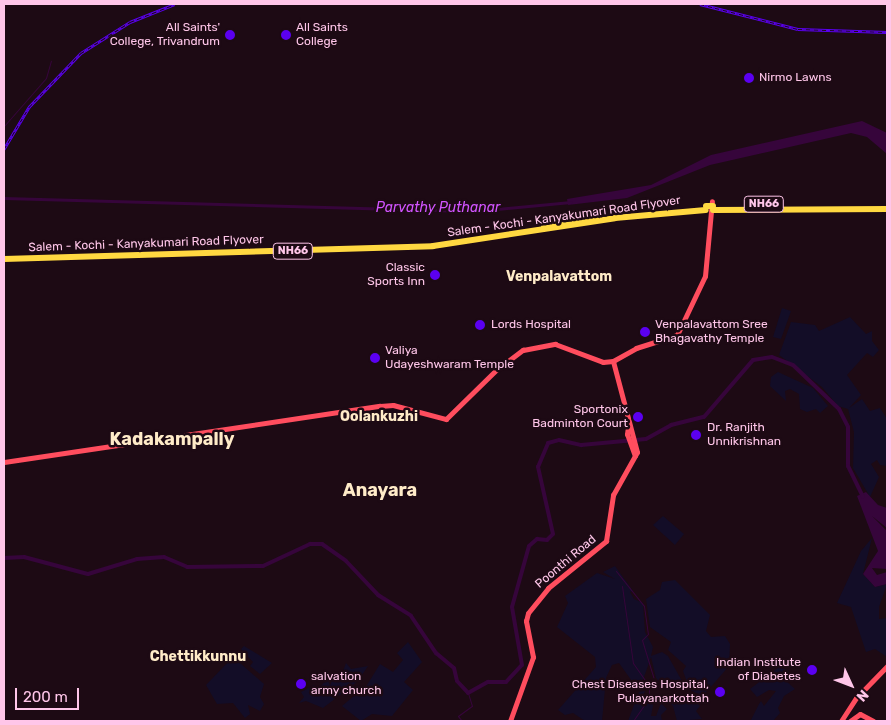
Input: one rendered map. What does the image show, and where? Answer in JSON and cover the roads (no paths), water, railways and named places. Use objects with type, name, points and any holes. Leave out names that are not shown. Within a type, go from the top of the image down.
[{"type":"highway","name":"Salem - Kochi - Kanyakumari Road Flyover","points":[[4,258],[430,242],[615,214],[710,206],[887,205]]},
{"type":"highway","name":"Salem - Kochi - Kanyakumari Road Flyover","points":[[710,206],[887,209]]},
{"type":"main road","points":[[4,462],[380,406],[393,405],[446,419],[496,370],[523,350],[555,344],[603,362],[613,361],[646,344],[677,335],[705,276],[710,206]]},
{"type":"main road","name":"Poonthi Road","points":[[510,721],[533,657],[526,621],[528,613],[548,588],[606,541],[613,495],[635,456],[613,361]]},
{"type":"main road","points":[[840,721],[856,698],[887,666]]},
{"type":"main road","points":[[850,721],[860,714],[873,721]]},
{"type":"waterway","points":[[4,126],[46,78],[51,61]]},
{"type":"waterway","name":"Parvathy Puthanar","points":[[4,198],[477,211],[571,202]]},
{"type":"waterway","points":[[4,558],[24,557],[88,574],[137,559],[164,557],[187,567],[263,566],[310,544],[322,544],[346,561],[378,595],[411,616],[436,653],[454,668],[457,681],[468,693],[488,682],[506,682],[522,665],[512,607],[529,546],[537,539],[547,540],[553,534],[538,467],[548,443],[559,440],[581,445],[646,439],[671,425],[704,417],[753,360],[772,357],[793,365],[839,409],[848,427],[848,466],[863,497]]},
{"type":"waterway","points":[[616,571],[644,606],[648,634],[642,640],[653,677]]},
{"type":"waterway","points":[[622,586],[633,663],[649,686],[649,698],[633,721]]},
{"type":"waterway","points":[[462,721],[458,716],[472,706],[468,693]]},
{"type":"railway","points":[[4,149],[29,107],[81,53],[130,22],[175,4]]},
{"type":"railway","points":[[700,4],[798,29],[887,32]]},
{"type":"place","name":"All Saints' College, Trivandrum","points":[[230,35]]},
{"type":"place","name":"All Saints College","points":[[286,35]]},
{"type":"place","name":"Nirmo Lawns","points":[[749,78]]},
{"type":"place","name":"Classic Sports Inn","points":[[435,275]]},
{"type":"place","name":"Lords Hospital","points":[[480,325]]},
{"type":"place","name":"Venpalavattom Sree Bhagavathy Temple","points":[[645,332]]},
{"type":"place","name":"Valiya Udayeshwaram Temple","points":[[375,358]]},
{"type":"place","name":"Sportonix Badminton Court","points":[[638,417]]},
{"type":"place","name":"Dr. Ranjith Unnikrishnan","points":[[696,435]]},
{"type":"place","name":"Indian Institute of Diabetes","points":[[812,670]]},
{"type":"place","name":"salvation army church","points":[[301,684]]},
{"type":"place","name":"Chest Diseases Hospital, Pulayanarkottah","points":[[720,692]]},
{"type":"district","name":"Venpalavattom","points":[[559,277]]},
{"type":"district","name":"Oolankuzhi","points":[[379,417]]},
{"type":"district","name":"Kadakampally","points":[[172,439]]},
{"type":"district","name":"Anayara","points":[[380,490]]},
{"type":"district","name":"Chettikkunnu","points":[[198,657]]}]
